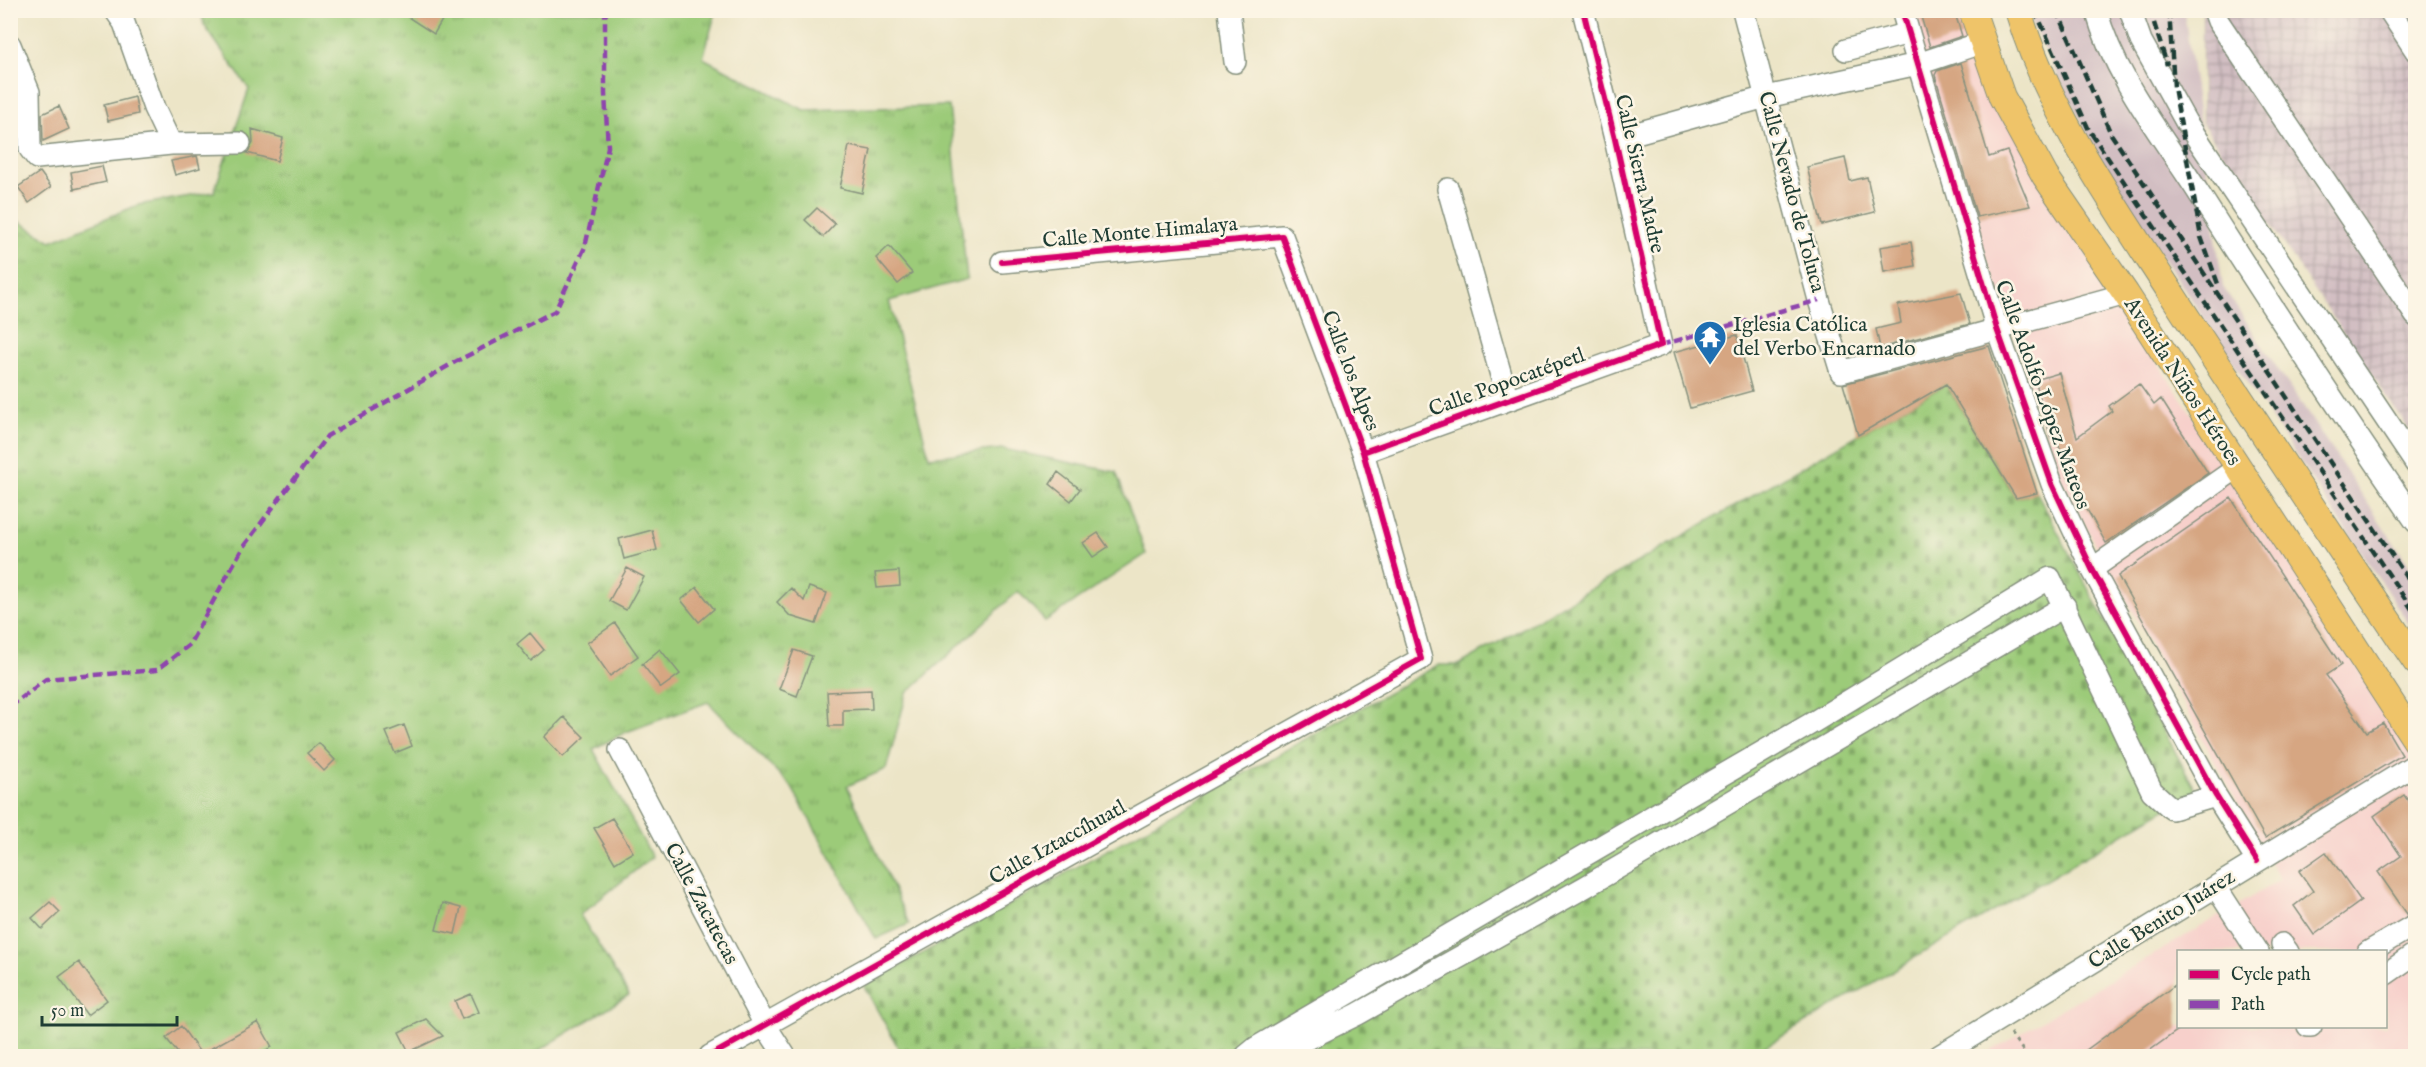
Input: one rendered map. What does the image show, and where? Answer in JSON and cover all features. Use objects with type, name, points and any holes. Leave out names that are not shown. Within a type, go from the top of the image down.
[{"type":"main road","name":"Avenida Niños Héroes","points":[[1972,10],[2002,97],[2045,176],[2126,294],[2415,741]]},
{"type":"main road","name":"Avenida Niños Héroes","points":[[2018,10],[2027,41],[2082,153],[2266,439],[2415,662]]},
{"type":"street","points":[[115,10],[124,23],[153,108],[171,144]]},
{"type":"street","points":[[1229,10],[1235,62]]},
{"type":"street","name":"Calle Sierra Madre","points":[[1583,10],[1616,139],[1661,345]]},
{"type":"street","name":"Calle Nevado de Toluca","points":[[1743,10],[1819,300],[1841,372],[1997,329]]},
{"type":"street","name":"Calle Adolfo López Mateos","points":[[1902,10],[1997,329],[2052,484],[2092,569],[2216,796],[2257,861]]},
{"type":"street","points":[[2096,10],[2102,32],[2145,114],[2319,381],[2415,522]]},
{"type":"street","points":[[2130,10],[2141,41],[2186,122],[2415,464]]},
{"type":"street","points":[[2214,10],[2218,21],[2415,316]]},
{"type":"street","points":[[2389,10],[2415,51]]},
{"type":"street","points":[[1846,50],[1909,33]]},
{"type":"street","points":[[1616,139],[1766,97],[1918,64],[1984,42]]},
{"type":"street","points":[[12,53],[29,92],[30,149],[37,158],[171,144],[240,143]]},
{"type":"street","points":[[10,111],[22,103],[29,92]]},
{"type":"street","points":[[1448,189],[1508,400]]},
{"type":"street","name":"Calle Monte Himalaya","points":[[1002,262],[1281,236]]},
{"type":"street","name":"Calle los Alpes","points":[[1281,236],[1364,452],[1421,658]]},
{"type":"street","points":[[1997,329],[2126,294]]},
{"type":"street","name":"Calle Popocatépetl","points":[[1364,452],[1661,345]]},
{"type":"street","points":[[2092,569],[2237,468]]},
{"type":"street","points":[[1246,1056],[1257,1047],[1802,729],[2050,579],[2065,606],[2152,791],[2172,809],[2216,796]]},
{"type":"street","points":[[1273,1056],[1358,1014],[1585,886],[2065,606]]},
{"type":"street","name":"Calle Iztaccíhuatl","points":[[711,1056],[1421,658]]},
{"type":"street","name":"Calle Zacatecas","points":[[620,750],[765,1025],[785,1056]]},
{"type":"street","name":"Calle Benito Juárez","points":[[1940,1056],[2415,764]]},
{"type":"street","points":[[2216,887],[2257,950]]},
{"type":"street","points":[[2370,950],[2415,924]]},
{"type":"street","points":[[2387,973],[2415,953]]},
{"type":"path","points":[[2001,1019],[2027,1056]]},
{"type":"shaded area","points":[[1910,11],[1964,11],[2120,305],[2415,754],[2415,1056],[1982,1056],[2280,880],[2060,479],[2008,314],[1971,217]]},
{"type":"shaded area","points":[[2028,11],[2184,11],[2223,287],[2415,574],[2415,633],[2108,175],[2030,20]]},
{"type":"shaded area","points":[[2202,11],[2415,11],[2415,439],[2202,123]]},
{"type":"green space","points":[[201,11],[716,11],[703,58],[804,110],[949,106],[967,279],[889,301],[929,457],[1003,449],[1116,472],[1146,554],[1045,621],[1018,591],[907,693],[886,769],[847,786],[909,924],[876,939],[791,786],[708,702],[626,732],[593,749],[652,857],[580,915],[629,995],[530,1056],[11,1056],[10,216],[51,241],[138,205],[214,192],[249,89],[204,25]]},
{"type":"green space","points":[[1946,384],[2016,498],[2037,493],[2196,791],[1749,1056],[903,1056],[864,986],[1438,665],[1459,665]]},
{"type":"building","points":[[397,10],[448,10],[434,34]]},
{"type":"building","points":[[1919,10],[1954,10],[1962,36],[1930,47]]},
{"type":"building","points":[[1961,63],[1989,157],[2007,151],[2030,206],[1977,217],[1935,75],[1937,71]]},
{"type":"building","points":[[135,97],[138,114],[108,121],[104,105]]},
{"type":"building","points":[[59,106],[69,129],[43,141],[42,114]]},
{"type":"building","points":[[252,129],[283,138],[277,161],[247,153],[253,143]]},
{"type":"building","points":[[849,146],[871,150],[862,193],[840,188]]},
{"type":"building","points":[[197,156],[200,168],[175,175],[171,161]]},
{"type":"building","points":[[1845,158],[1850,181],[1867,177],[1875,212],[1822,225],[1807,167]]},
{"type":"building","points":[[102,166],[106,182],[74,189],[71,172]]},
{"type":"building","points":[[40,172],[51,187],[29,203],[18,187]]},
{"type":"building","points":[[817,208],[835,224],[823,237],[805,220]]},
{"type":"building","points":[[1911,242],[1915,266],[1884,272],[1880,247]]},
{"type":"building","points":[[889,246],[912,273],[898,284],[876,258]]},
{"type":"building","points":[[1961,293],[1970,324],[1880,348],[1876,329],[1901,323],[1898,305]]},
{"type":"building","points":[[1737,335],[1752,391],[1690,408],[1674,352]]},
{"type":"building","points":[[1989,346],[2037,493],[2016,498],[1946,384],[1858,435],[1843,384]]},
{"type":"building","points":[[2059,373],[2077,437],[2112,411],[2109,406],[2139,384],[2154,405],[2161,399],[2208,473],[2106,543],[2068,476],[2056,436],[2051,438],[2035,380]]},
{"type":"building","points":[[1058,472],[1080,489],[1071,501],[1050,484]]},
{"type":"building","points":[[2231,498],[2341,665],[2326,675],[2367,732],[2383,723],[2402,755],[2265,838],[2118,576]]},
{"type":"building","points":[[652,530],[657,550],[624,559],[619,539]]},
{"type":"building","points":[[1098,533],[1108,547],[1093,557],[1083,543]]},
{"type":"building","points":[[627,568],[644,577],[626,610],[609,601]]},
{"type":"building","points":[[899,571],[900,586],[877,588],[875,573]]},
{"type":"building","points":[[697,587],[714,609],[699,622],[681,600]]},
{"type":"building","points":[[809,587],[827,593],[816,624],[790,616],[777,602],[791,588],[804,601]]},
{"type":"building","points":[[615,623],[638,656],[610,676],[587,643]]},
{"type":"building","points":[[530,633],[544,650],[531,661],[517,644]]},
{"type":"building","points":[[660,649],[680,674],[661,688],[642,664]]},
{"type":"building","points":[[794,650],[812,656],[797,696],[779,689]]},
{"type":"building","points":[[871,690],[872,709],[843,710],[843,726],[829,726],[827,692]]},
{"type":"building","points":[[564,717],[584,737],[563,757],[544,737]]},
{"type":"building","points":[[404,725],[412,746],[395,753],[386,732]]},
{"type":"building","points":[[319,743],[335,760],[324,771],[307,753]]},
{"type":"building","points":[[2404,795],[2415,811],[2415,911],[2407,914],[2378,872],[2401,856],[2374,816]]},
{"type":"building","points":[[612,818],[633,852],[615,863],[594,828]]},
{"type":"building","points":[[2326,852],[2361,901],[2314,935],[2294,906],[2313,891],[2299,871]]},
{"type":"building","points":[[50,902],[60,912],[42,929],[32,918]]},
{"type":"building","points":[[443,903],[461,908],[455,934],[436,930]]},
{"type":"building","points":[[79,962],[107,1000],[87,1015],[59,977]]},
{"type":"building","points":[[2177,984],[2178,1030],[2142,1056],[2078,1056]]},
{"type":"building","points":[[471,994],[479,1012],[462,1019],[455,1001]]},
{"type":"building","points":[[426,1019],[443,1036],[409,1052],[399,1032]]},
{"type":"building","points":[[258,1022],[272,1047],[255,1056],[180,1056],[166,1038],[181,1026],[201,1054]]},
{"type":"railway","points":[[2035,10],[2089,130],[2416,615]]},
{"type":"railway","points":[[2057,10],[2111,134],[2416,591]]},
{"type":"railway","points":[[2150,10],[2167,65]]},
{"type":"railway","points":[[2169,10],[2174,87],[2201,237],[2218,284]]},
{"type":"marked path","points":[[10,707],[46,679],[157,670],[189,645],[243,547],[327,436],[455,362],[555,311],[585,247],[608,147],[605,94],[605,16],[608,10]]},
{"type":"marked path","points":[[1661,345],[1819,300]]},
{"type":"cycle path","points":[[1363,452],[1661,345],[1615,139],[1583,10]]},
{"type":"cycle path","points":[[1902,10],[1997,329],[2052,484],[2092,569],[2216,796],[2257,861]]},
{"type":"cycle path","points":[[710,1056],[1421,659],[1363,452],[1282,236],[1002,262]]},
{"type":"place","name":"Iglesia Católica del Verbo Encarnado","points":[[1710,366]]}]
